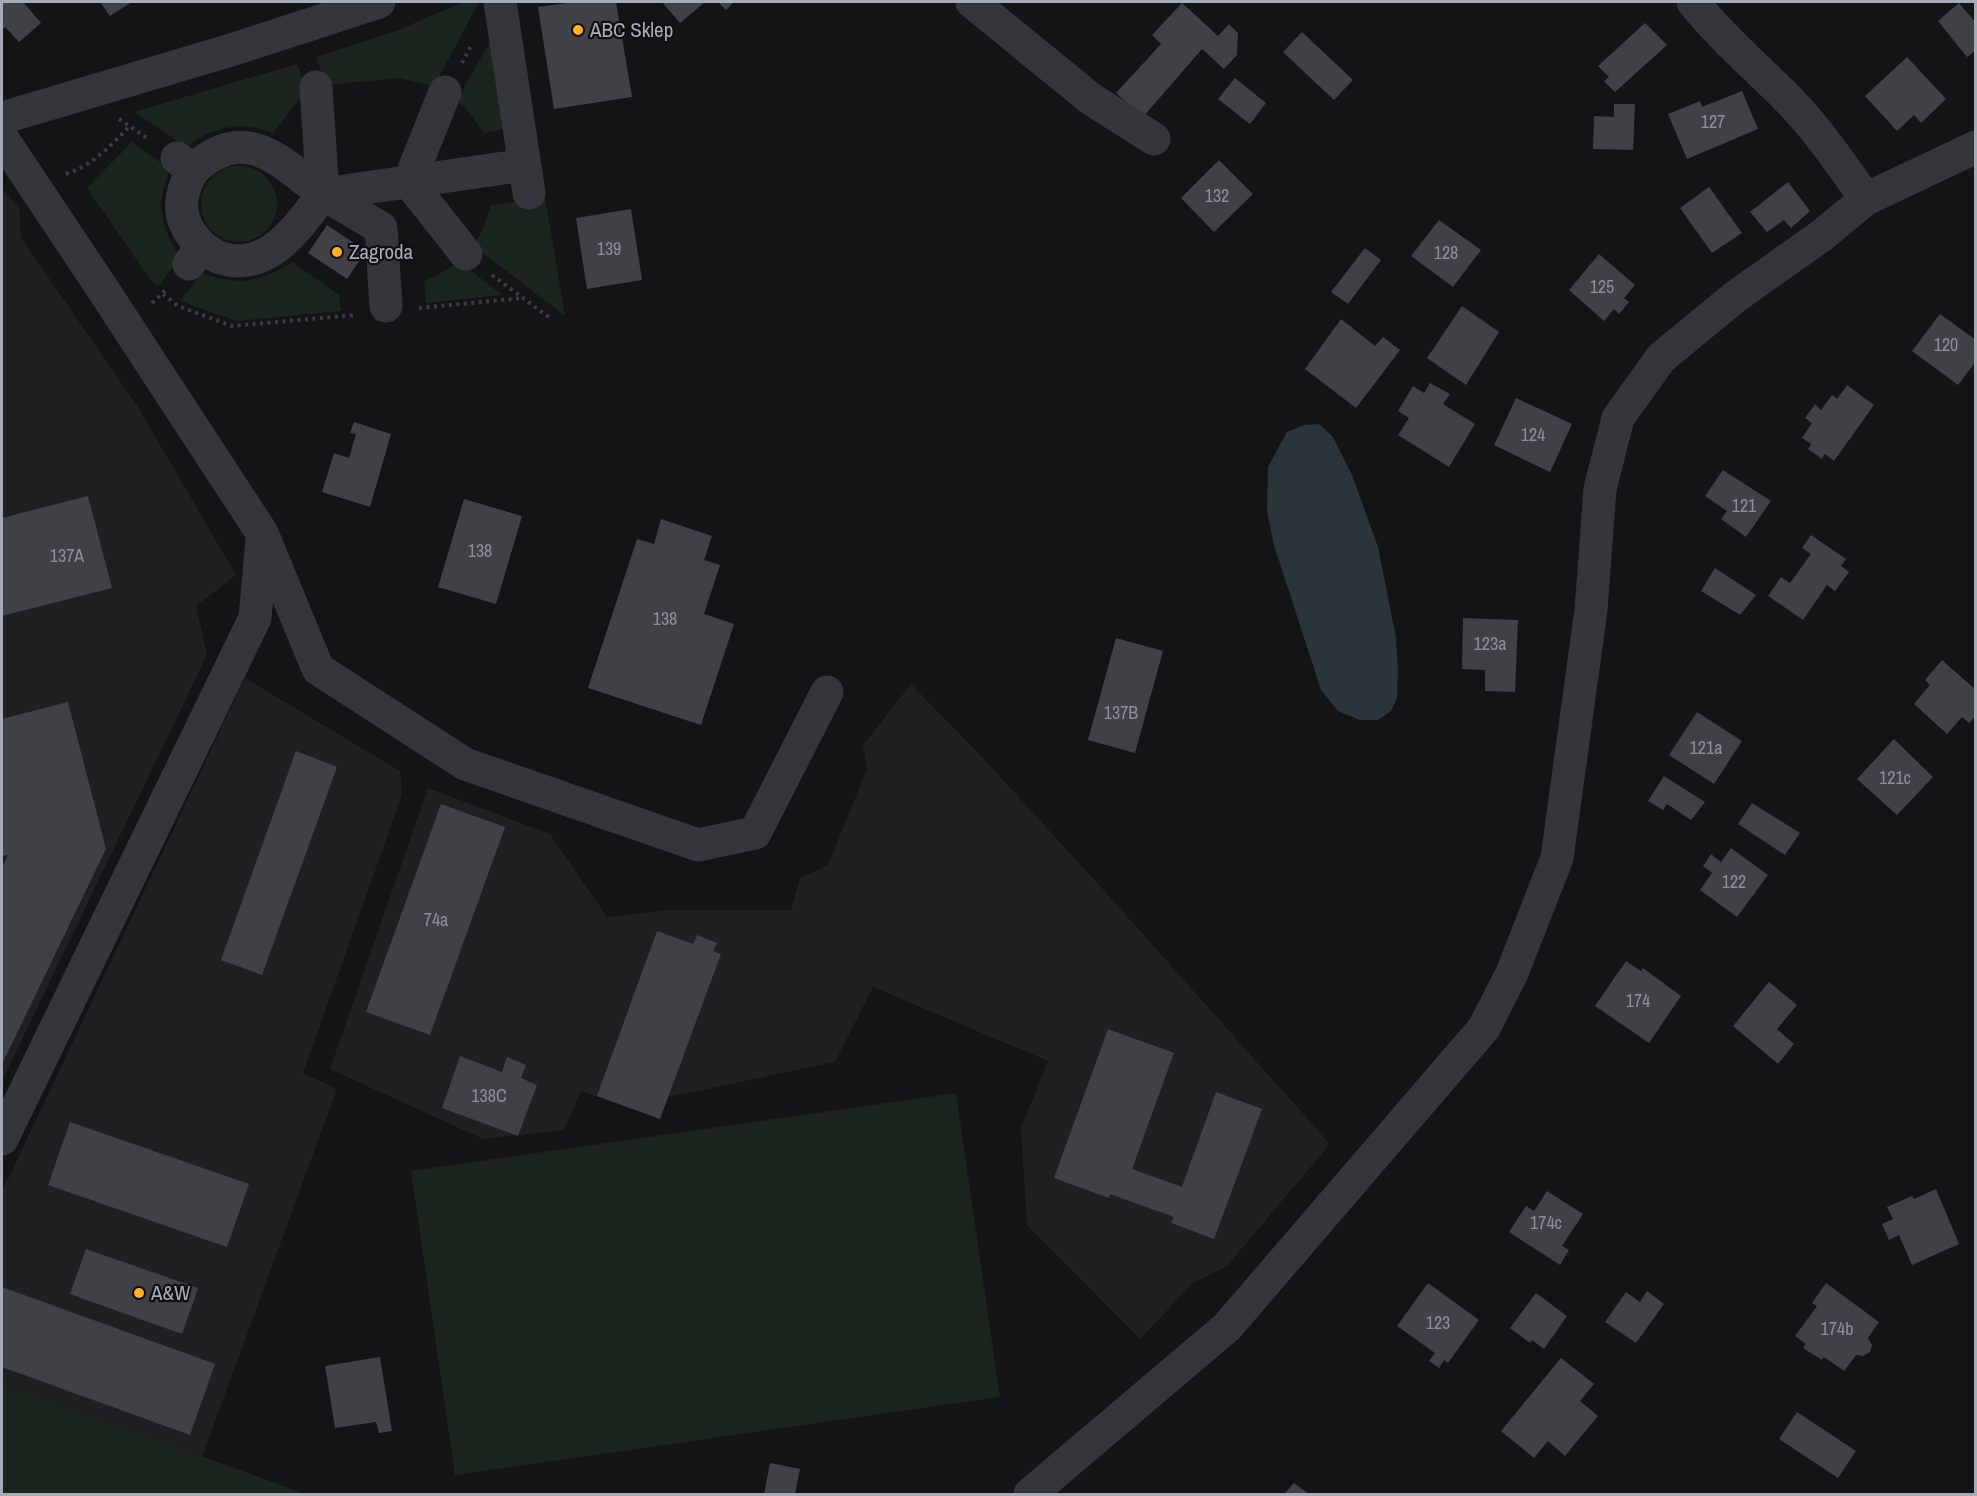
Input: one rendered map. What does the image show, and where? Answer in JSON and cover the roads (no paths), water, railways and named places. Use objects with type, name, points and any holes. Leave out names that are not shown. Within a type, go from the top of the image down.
[{"type":"street","points":[[2,118],[231,50],[379,2]]},
{"type":"street","points":[[500,2],[530,193]]},
{"type":"street","points":[[972,2],[1091,99],[1155,139]]},
{"type":"street","points":[[1693,2],[1707,19],[1788,99],[1827,143],[1866,199]]},
{"type":"street","points":[[316,87],[323,194],[294,233],[275,250],[255,258],[236,260],[195,255],[183,220],[181,202],[185,164],[223,149],[253,148],[271,156],[323,194],[381,228],[389,309]]},
{"type":"street","points":[[409,182],[445,92]]},
{"type":"street","points":[[2,138],[262,533],[318,669],[465,764],[698,845],[755,833],[827,692]]},
{"type":"street","points":[[1030,1494],[1227,1327],[1484,1028],[1512,974],[1557,858],[1591,610],[1600,489],[1618,418],[1660,358],[1735,297],[1821,236],[1866,199],[1976,147]]},
{"type":"street","points":[[323,194],[511,167]]},
{"type":"street","points":[[409,182],[466,254]]},
{"type":"street","points":[[2,1138],[255,618],[262,533]]},
{"type":"place","name":"ABC Sklep","points":[[578,30]]},
{"type":"place","name":"Zagroda","points":[[337,252]]},
{"type":"place","name":"A&W","points":[[139,1293]]}]
